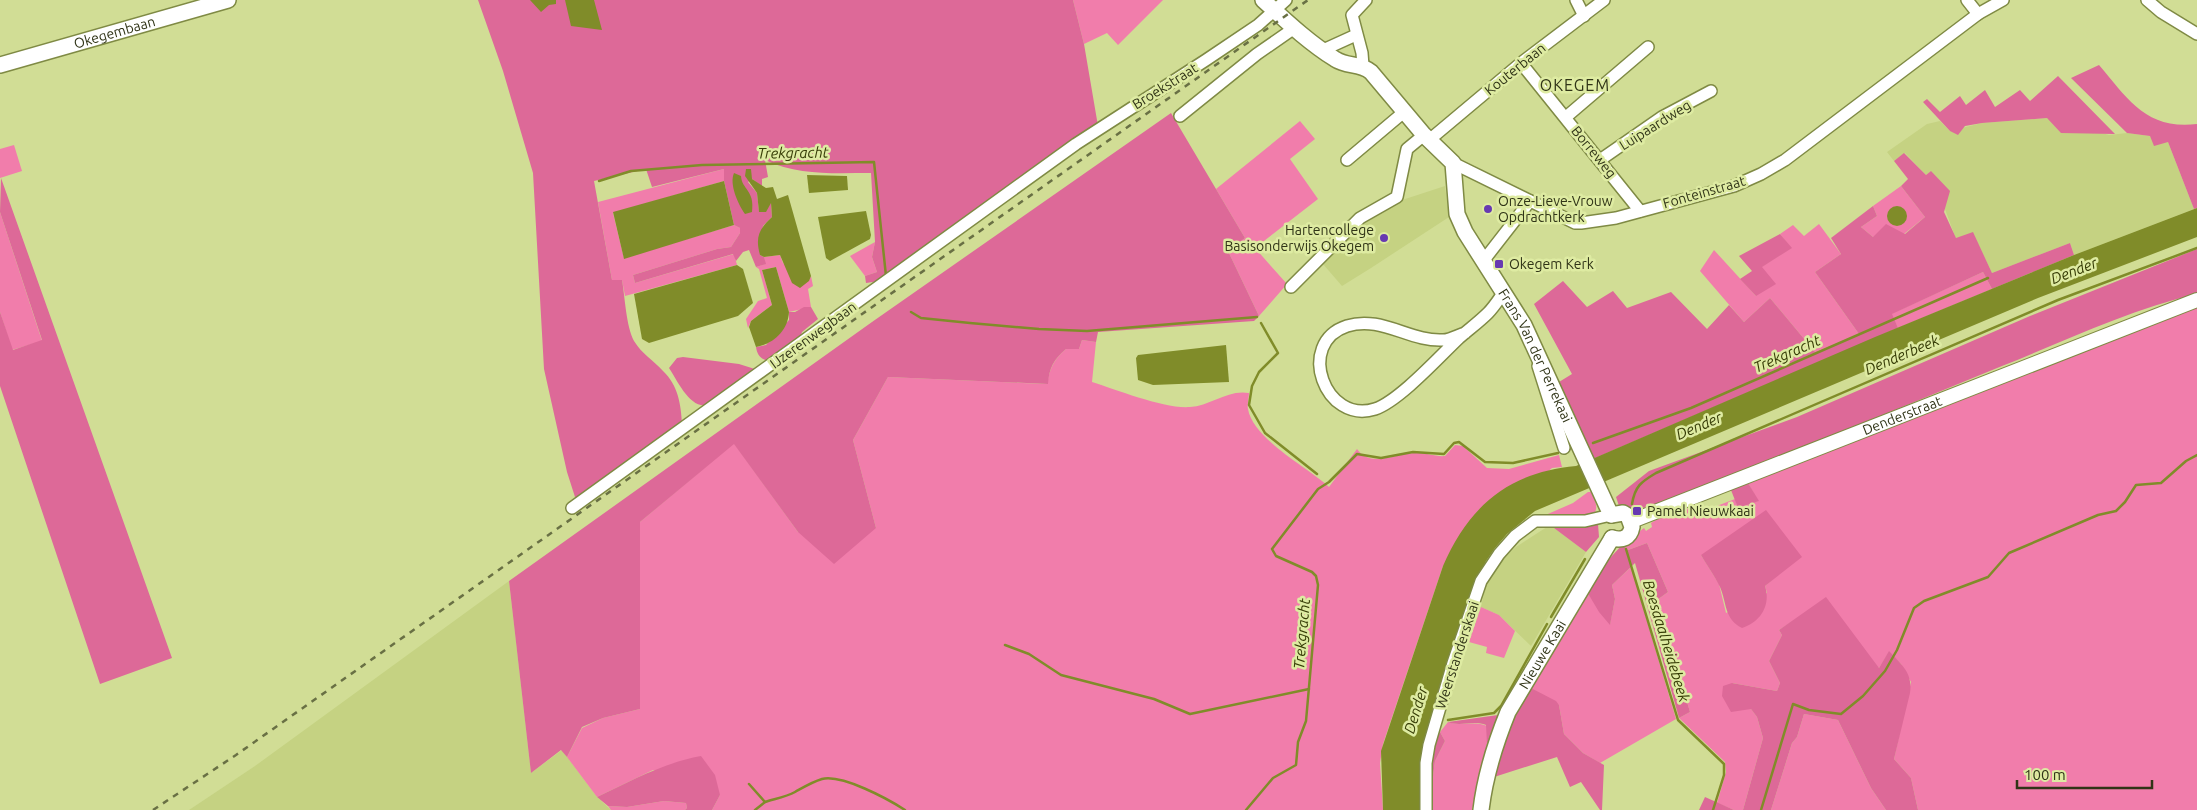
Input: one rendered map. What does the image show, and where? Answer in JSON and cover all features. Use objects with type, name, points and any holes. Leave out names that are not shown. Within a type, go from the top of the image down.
[{"type":"main road","name":"Okegembaan","points":[[0,65],[228,0]]},
{"type":"main road","points":[[1269,5],[1293,29],[1323,50],[1346,64],[1363,66],[1374,76],[1426,138],[1453,163]]},
{"type":"main road","name":"Frans Van der Perrekaai","points":[[1453,163],[1457,214],[1465,232],[1507,297],[1538,357],[1610,515]]},
{"type":"main road","points":[[1623,513],[1632,521],[1628,537],[1622,539],[1612,538],[1605,527],[1610,515],[1623,513]]},
{"type":"main road","name":"Nieuwe Kaai","points":[[1481,810],[1486,780],[1496,742],[1508,712],[1612,538]]},
{"type":"street","name":"Broekstraat","points":[[1054,161],[1101,127],[1258,25],[1269,5],[1286,0]]},
{"type":"street","points":[[1363,66],[1362,53],[1356,36],[1352,14],[1366,0]]},
{"type":"street","points":[[1576,0],[1584,16]]},
{"type":"street","name":"Kouterbaan","points":[[1291,287],[1360,218],[1397,197],[1407,150],[1426,138],[1604,0]]},
{"type":"street","points":[[1967,0],[1978,14]]},
{"type":"street","name":"Fonteinstraat","points":[[1453,163],[1575,223],[1616,218],[1734,186],[1761,174],[1784,160],[1978,14],[2003,0]]},
{"type":"street","points":[[2147,0],[2161,12],[2197,34]]},
{"type":"street","points":[[1180,116],[1257,54],[1293,29]]},
{"type":"street","points":[[1323,50],[1356,36]]},
{"type":"street","name":"Borreweg","points":[[1566,117],[1648,47]]},
{"type":"street","name":"Borreweg","points":[[1521,64],[1566,117],[1640,211]]},
{"type":"street","name":"Luipaardweg","points":[[1600,160],[1662,118],[1711,91]]},
{"type":"street","points":[[1346,160],[1404,112]]},
{"type":"street","name":"IJzerenwegbaan","points":[[572,508],[1054,161]]},
{"type":"street","points":[[1484,260],[1530,201]]},
{"type":"street","points":[[1465,333],[1444,340],[1370,322],[1345,326],[1328,339],[1321,350],[1318,363],[1322,382],[1332,397],[1346,407],[1361,410],[1374,409],[1399,393],[1507,297]]},
{"type":"street","name":"Denderstraat","points":[[1632,521],[2197,300]]},
{"type":"street","name":"Frans Van der Perrekaai","points":[[1538,357],[1538,371],[1564,448]]},
{"type":"street","name":"Weerstanderskaai","points":[[1426,810],[1426,763],[1429,745],[1453,663],[1481,581],[1499,554],[1515,536],[1536,520],[1586,521],[1610,515]]},
{"type":"shaded area","points":[[478,0],[1073,0],[1084,44],[1098,126],[886,280],[866,283],[865,276],[877,272],[872,257],[875,242],[871,173],[804,171],[791,169],[765,160],[768,177],[762,179],[762,186],[752,179],[748,182],[757,193],[759,211],[771,202],[772,217],[763,226],[760,255],[764,257],[766,264],[756,267],[749,250],[743,252],[736,261],[733,254],[635,283],[633,275],[717,249],[731,247],[740,233],[740,228],[734,225],[724,181],[724,169],[652,187],[646,169],[594,181],[612,280],[622,280],[627,320],[631,335],[640,350],[672,382],[680,402],[682,424],[580,499],[575,497],[567,472],[544,369],[533,173],[503,71]]},
{"type":"shaded area","points":[[1073,0],[1163,0],[1118,45],[1107,33],[1084,44]]},
{"type":"shaded area","points":[[2099,65],[2129,100],[2151,117],[2179,125],[2197,124],[2197,208],[2194,209],[2168,142],[2154,146],[2150,136],[2127,133],[2071,78]]},
{"type":"shaded area","points":[[2058,76],[2115,134],[2061,133],[2047,118],[1965,126],[1958,135],[1950,131],[1923,102],[1927,99],[1940,112],[1960,96],[1966,105],[1985,90],[1995,107],[2020,90],[2030,101]]},
{"type":"shaded area","points":[[1171,113],[1245,238],[1228,251],[1259,316],[1254,321],[1098,332],[1096,342],[1082,340],[1079,349],[1066,349],[1055,360],[1048,384],[888,377],[853,440],[876,528],[834,564],[798,532],[734,444],[640,522],[640,709],[603,718],[582,727],[567,757],[561,750],[531,773],[509,581],[872,322]]},
{"type":"shaded area","points":[[2047,118],[2109,135],[2127,133],[2150,136],[2168,142],[2194,209],[2074,255],[2070,243],[1992,273],[1974,235],[1956,239],[1931,171],[1926,175],[1905,153],[1894,161],[1887,152],[1927,124],[1940,121],[1950,131],[1982,123]]},
{"type":"shaded area","points":[[1300,121],[1315,139],[1290,159],[1318,199],[1255,248],[1287,284],[1259,316],[1228,251],[1245,238],[1216,189]]},
{"type":"shaded area","points":[[14,145],[22,171],[0,178],[0,149]]},
{"type":"shaded area","points":[[1904,153],[1926,175],[1931,171],[1950,191],[1944,212],[1956,238],[1973,232],[1992,273],[2070,243],[2074,255],[1992,289],[1983,272],[1892,314],[1898,328],[1593,459],[1559,382],[1572,374],[1534,304],[1563,281],[1587,307],[1613,291],[1627,308],[1671,292],[1707,329],[1729,305],[1744,322],[1770,298],[1815,352],[1859,334],[1815,272],[1841,254],[1831,238],[1873,206],[1877,216],[1861,227],[1873,237],[1886,224],[1905,234],[1925,217],[1901,186],[1908,179],[1894,161]]},
{"type":"shaded area","points":[[724,169],[724,181],[613,213],[624,258],[734,225],[740,228],[740,233],[731,247],[717,249],[633,275],[635,283],[734,254],[737,265],[625,296],[622,280],[612,280],[598,202]]},
{"type":"shaded area","points":[[1,178],[172,658],[100,684],[0,386],[0,312],[13,350],[42,340],[0,212]]},
{"type":"shaded area","name":"Hartencollege Basisonderwijs Okegem","points":[[1445,186],[1449,217],[1371,268],[1342,286],[1323,264],[1373,214],[1396,202]]},
{"type":"shaded area","points":[[1901,186],[1925,217],[1904,234],[1873,237],[1861,227],[1877,216],[1873,206]]},
{"type":"shaded area","points":[[0,212],[42,341],[12,350],[0,312]]},
{"type":"shaded area","points":[[1819,224],[1841,254],[1815,272],[1859,334],[1815,352],[1770,298],[1744,322],[1700,271],[1714,250],[1756,296],[1761,267],[1791,248],[1780,234],[1793,225],[1804,236]]},
{"type":"shaded area","points":[[1780,234],[1792,248],[1762,267],[1776,284],[1756,296],[1740,279],[1752,271],[1739,256]]},
{"type":"shaded area","points":[[875,242],[872,257],[877,272],[865,276],[850,256]]},
{"type":"shaded area","points":[[2197,249],[2197,294],[2172,300],[2098,326],[1692,491],[1634,510],[1619,506],[1616,497],[1649,471],[1797,417],[2030,316]]},
{"type":"shaded area","points":[[780,255],[783,263],[806,282],[811,276],[813,286],[808,289],[811,307],[789,312],[776,267],[762,270],[772,305],[751,321],[748,328],[746,319],[758,301],[767,298],[759,269],[756,267],[765,264],[764,257]]},
{"type":"shaded area","points":[[1983,272],[1992,289],[1898,328],[1891,314]]},
{"type":"shaded area","points":[[2197,306],[2197,810],[1918,810],[1911,778],[1894,759],[1911,682],[1901,664],[1889,652],[1879,668],[1799,617],[1779,630],[1782,635],[1769,661],[1780,683],[1777,691],[1732,683],[1757,717],[1763,738],[1743,810],[1734,810],[1717,803],[1726,772],[1725,762],[1679,718],[1690,712],[1657,600],[1668,592],[1647,543],[1628,550],[1622,545],[1644,528],[1646,531],[1652,527],[1651,523],[1664,515],[1687,508],[1691,516],[1735,499],[1738,508],[1758,501],[1748,483]],"holes":[[[1701,555],[1773,579],[1765,586],[1767,593],[1726,613],[1719,584]]]},
{"type":"shaded area","points":[[804,307],[811,307],[818,319],[802,332],[800,339],[768,361],[761,358],[756,347],[766,345],[789,320],[789,312],[795,312]]},
{"type":"shaded area","points":[[1082,340],[1096,342],[1092,382],[1141,398],[1167,405],[1190,407],[1205,404],[1234,393],[1249,393],[1248,409],[1252,420],[1260,431],[1282,452],[1329,487],[1357,449],[1362,455],[1376,459],[1413,453],[1445,456],[1455,445],[1463,446],[1487,468],[1509,469],[1559,455],[1562,467],[1552,468],[1443,566],[1383,744],[1380,763],[1383,810],[712,810],[720,795],[653,770],[597,797],[567,757],[582,728],[603,718],[640,709],[640,522],[734,443],[798,532],[876,528],[853,440],[888,377],[1047,384],[1051,369],[1058,356],[1066,349],[1079,349]]},
{"type":"shaded area","points":[[683,357],[739,364],[758,370],[707,405],[701,405],[695,403],[690,398],[669,368],[677,358]]},
{"type":"shaded area","points":[[1748,483],[1759,501],[1738,508],[1731,490]]},
{"type":"shaded area","points":[[1588,492],[1591,492],[1596,504],[1596,510],[1592,516],[1541,517],[1573,503]]},
{"type":"shaded area","points":[[1766,510],[1802,557],[1765,586],[1767,600],[1763,612],[1754,622],[1742,628],[1729,615],[1720,587],[1701,555]]},
{"type":"shaded area","points":[[1598,524],[1599,537],[1586,552],[1550,525],[1588,527]]},
{"type":"shaded area","points":[[1550,525],[1586,552],[1531,646],[1499,615],[1481,607],[1488,576],[1496,565],[1516,547]]},
{"type":"shaded area","points":[[1647,543],[1668,592],[1657,600],[1690,712],[1679,718],[1635,563],[1612,585],[1615,599],[1610,625],[1599,612],[1586,590],[1599,570],[1622,545],[1628,550]]},
{"type":"shaded area","points":[[1631,567],[1676,719],[1600,763],[1583,753],[1564,734],[1559,705],[1529,687],[1586,590],[1610,624],[1615,599],[1612,585]]},
{"type":"shaded area","points":[[509,581],[531,773],[562,750],[597,797],[611,810],[189,810],[255,766]]},
{"type":"shaded area","points":[[1826,597],[1879,668],[1889,651],[1906,670],[1910,680],[1910,693],[1894,759],[1911,778],[1918,810],[1886,810],[1871,788],[1838,720],[1804,714],[1797,737],[1792,743],[1771,810],[1743,810],[1763,738],[1757,717],[1751,709],[1731,712],[1722,696],[1723,686],[1732,683],[1777,691],[1780,683],[1769,661],[1782,635],[1779,630]]},
{"type":"shaded area","points":[[1481,607],[1499,615],[1515,631],[1504,658],[1486,653],[1487,647],[1469,642]]},
{"type":"shaded area","points":[[1529,687],[1556,701],[1559,705],[1564,734],[1583,753],[1604,765],[1602,810],[1600,810],[1581,782],[1570,787],[1557,757],[1491,778],[1508,724]]},
{"type":"shaded area","points":[[1804,714],[1838,720],[1871,788],[1886,810],[1771,810],[1792,743],[1797,737]]},
{"type":"shaded area","points":[[1498,715],[1487,744],[1486,725],[1448,722]]},
{"type":"shaded area","points":[[1448,722],[1487,726],[1487,744],[1472,810],[1429,810],[1428,783],[1432,783],[1435,761],[1445,741],[1440,732]]},
{"type":"shaded area","points":[[1440,732],[1445,741],[1435,761],[1432,784],[1428,783],[1432,749]]},
{"type":"shaded area","points":[[701,756],[715,775],[720,795],[712,810],[685,810],[687,808],[686,803],[664,801],[627,807],[608,806],[597,797],[660,768]]},
{"type":"shaded area","points":[[1705,797],[1734,810],[1699,810]]},
{"type":"shaded area","points":[[664,801],[686,803],[687,808],[685,810],[611,810],[608,806],[627,807]]},
{"type":"water","points":[[530,0],[556,0],[556,4],[549,5],[541,12]]},
{"type":"water","points":[[565,0],[594,0],[602,30],[571,26]]},
{"type":"water","points":[[746,169],[751,169],[752,179],[766,188],[773,187],[777,199],[788,195],[811,276],[809,281],[800,288],[792,283],[780,255],[764,257],[760,255],[758,238],[764,225],[772,217],[771,203],[766,212],[759,212],[757,193],[745,176]]},
{"type":"water","points":[[734,173],[741,176],[752,199],[752,212],[745,214],[737,200],[733,188]]},
{"type":"water","points":[[807,175],[847,176],[848,190],[809,193]]},
{"type":"water","points":[[724,181],[734,225],[624,259],[613,212]]},
{"type":"water","points":[[1893,206],[1901,206],[1907,212],[1907,220],[1901,226],[1893,226],[1887,220],[1887,212]]},
{"type":"water","name":"Dender","points":[[2197,208],[2197,237],[2038,298],[1535,511],[1507,534],[1495,548],[1486,561],[1470,596],[1422,751],[1419,786],[1420,810],[1383,810],[1381,751],[1443,566],[1465,526],[1494,496],[1511,484],[1552,470],[1576,466],[1875,337],[2074,255]]},
{"type":"water","points":[[866,211],[871,235],[870,239],[830,261],[826,258],[818,217]]},
{"type":"water","points":[[737,265],[743,269],[753,303],[738,316],[649,343],[642,339],[634,294]]},
{"type":"water","points":[[776,267],[789,312],[788,319],[783,331],[774,340],[756,347],[749,327],[751,321],[772,305],[762,270]]},
{"type":"water","points":[[1226,345],[1229,382],[1153,385],[1138,380],[1136,358],[1138,355]]},
{"type":"waterway","name":"Trekgracht","points":[[599,181],[631,171],[702,165],[874,162],[886,276]]},
{"type":"waterway","name":"Denderbeek","points":[[1632,504],[1635,493],[1640,485],[1656,473],[2058,300],[2197,248]]},
{"type":"waterway","name":"Trekgracht","points":[[1593,443],[1691,408],[1988,278]]},
{"type":"waterway","name":"Trekgracht","points":[[911,312],[921,318],[1039,329],[1087,331],[1257,317]]},
{"type":"waterway","name":"Trekgracht","points":[[1261,323],[1278,353],[1259,372],[1252,386],[1249,405],[1265,433],[1317,474]]},
{"type":"waterway","name":"Trekgracht","points":[[1246,810],[1273,778],[1296,765],[1298,742],[1306,721],[1318,585],[1316,576],[1312,572],[1276,556],[1272,549],[1318,489],[1329,482],[1357,454],[1381,458],[1413,452],[1444,454],[1454,443],[1459,442],[1485,462],[1513,463],[1558,453]]},
{"type":"waterway","points":[[1761,810],[1793,704],[1809,710],[1841,714],[1863,696],[1885,671],[1897,650],[1914,608],[1924,601],[1988,577],[2009,553],[2098,515],[2116,511],[2125,502],[2136,485],[2161,483],[2186,461],[2197,455]]},
{"type":"waterway","name":"Boesdaalheidebeek","points":[[1626,549],[1678,720],[1724,764],[1724,775],[1713,810]]},
{"type":"waterway","points":[[1551,617],[1585,559]]},
{"type":"waterway","points":[[1448,720],[1494,713],[1501,706],[1547,624]]},
{"type":"waterway","points":[[1005,645],[1029,654],[1061,675],[1154,699],[1190,714],[1309,689]]},
{"type":"waterway","name":"Trekgracht","points":[[749,784],[765,802],[784,797],[818,780],[831,778],[865,789],[905,810]]},
{"type":"waterway","points":[[755,810],[765,802]]},
{"type":"railway","points":[[153,810],[236,755],[1308,0]]},
{"type":"place","name":"Onze-Lieve-Vrouw Opdrachtkerk","points":[[1488,209]]},
{"type":"place","name":"Hartencollege Basisonderwijs Okegem","points":[[1384,238]]},
{"type":"place","name":"Okegem Kerk","points":[[1499,264]]},
{"type":"place","name":"Pamel Nieuwkaai","points":[[1637,511]]},
{"type":"district","name":"OKEGEM","points":[[1575,85]]}]
